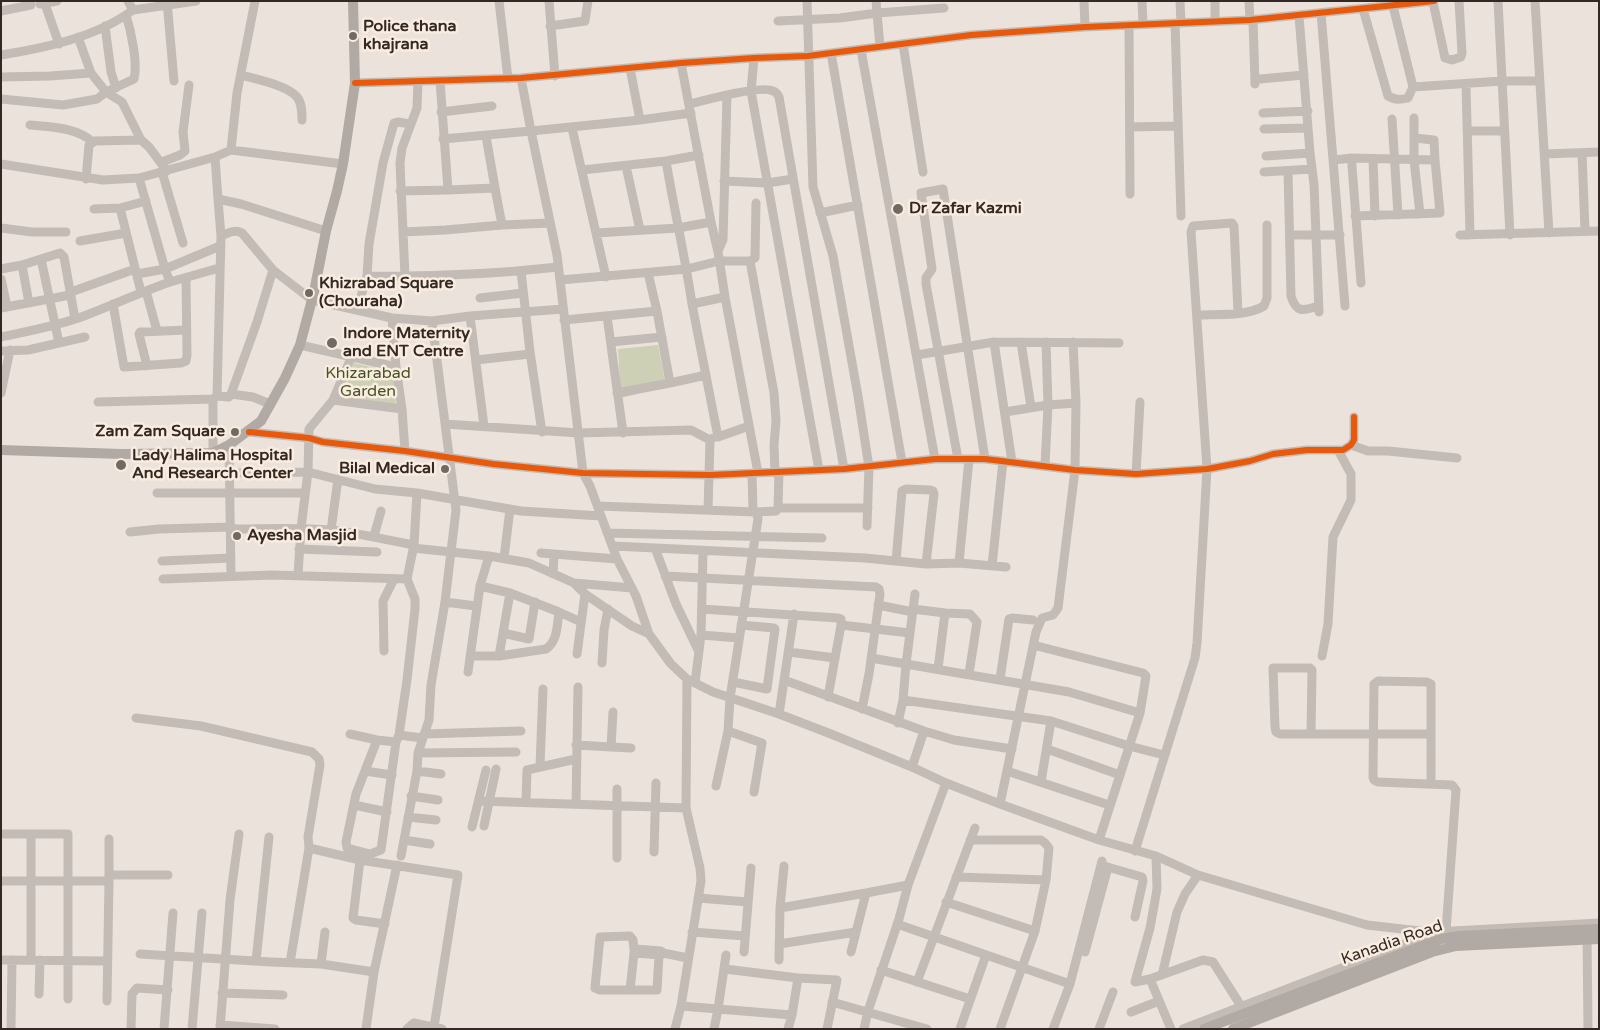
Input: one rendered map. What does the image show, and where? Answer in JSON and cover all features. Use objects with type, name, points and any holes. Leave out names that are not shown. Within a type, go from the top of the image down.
[{"type":"main road","points":[[1,450],[122,454],[213,453],[230,446],[261,421],[300,345],[343,164],[356,83],[353,1]]},
{"type":"main road","name":"Kanadia Road","points":[[1587,935],[1599,929]]},
{"type":"main road","name":"Kanadia Road","points":[[1204,1029],[1449,935],[1587,935],[1599,939]]},
{"type":"main road","name":"Kanadia Road","points":[[1233,1029],[1432,952],[1508,935]]},
{"type":"street","points":[[1,11],[30,3],[45,4],[57,1]]},
{"type":"street","points":[[1,99],[63,105],[97,99],[106,92],[134,79],[136,73],[128,1]]},
{"type":"street","points":[[1,55],[59,44],[105,26],[130,13],[167,3],[196,1]]},
{"type":"street","points":[[231,150],[241,75],[255,1]]},
{"type":"street","points":[[499,1],[508,79]]},
{"type":"street","points":[[549,1],[555,76]]},
{"type":"street","points":[[550,26],[586,21],[588,1]]},
{"type":"street","points":[[807,1],[813,186],[833,256],[869,467],[867,526]]},
{"type":"street","points":[[876,1],[880,47]]},
{"type":"street","points":[[1084,1],[1085,27]]},
{"type":"street","points":[[1142,1],[1143,24]]},
{"type":"street","points":[[1180,1],[1177,126],[1181,216]]},
{"type":"street","points":[[1215,1],[1215,21]]},
{"type":"street","points":[[1249,1],[1258,82],[1304,75]]},
{"type":"street","points":[[356,83],[555,76],[682,63],[808,56],[971,35],[1085,27],[1252,20],[1431,2],[1445,58],[1452,60],[1460,57],[1462,53],[1459,1]]},
{"type":"street","points":[[1498,1],[1510,235]]},
{"type":"street","points":[[1535,1],[1550,233]]},
{"type":"street","points":[[167,3],[174,81]]},
{"type":"street","points":[[45,4],[59,44]]},
{"type":"street","points":[[1362,9],[1388,96],[1399,100],[1408,98],[1412,87],[1393,6]]},
{"type":"street","points":[[778,21],[840,18],[944,8]]},
{"type":"street","points":[[1321,13],[1340,235],[1344,306]]},
{"type":"street","points":[[1288,171],[1291,296],[1294,306],[1301,309],[1318,309],[1314,184],[1299,16]]},
{"type":"street","points":[[1129,25],[1130,194]]},
{"type":"street","points":[[105,26],[111,72],[116,88]]},
{"type":"street","points":[[78,37],[91,73],[106,92],[122,102],[141,140],[164,168],[183,243]]},
{"type":"street","points":[[903,44],[923,172]]},
{"type":"street","points":[[861,50],[935,459]]},
{"type":"street","points":[[831,53],[902,462]]},
{"type":"street","points":[[754,58],[751,91],[819,470]]},
{"type":"street","points":[[682,63],[711,222],[719,240]]},
{"type":"street","points":[[630,68],[640,120]]},
{"type":"street","points":[[1,77],[91,73]]},
{"type":"street","points":[[241,75],[273,84],[296,95],[301,103],[302,120]]},
{"type":"street","points":[[521,78],[558,267],[583,473],[598,506],[617,559],[632,588],[648,634],[670,664],[691,681],[730,698],[779,714],[1000,804],[1099,840],[1156,856],[1198,875],[1367,924],[1430,934],[1449,935],[1455,786],[1431,783],[1378,782],[1374,780],[1374,684],[1378,681],[1427,682],[1431,684],[1431,783]]},
{"type":"street","points":[[405,276],[400,191],[401,156],[410,124],[417,108],[418,81]]},
{"type":"street","points":[[440,81],[448,190]]},
{"type":"street","points":[[1412,87],[1466,85],[1502,81],[1540,81]]},
{"type":"street","points":[[164,168],[185,150],[182,132],[189,84]]},
{"type":"street","points":[[1466,85],[1470,235]]},
{"type":"street","points":[[443,139],[640,120],[751,91],[771,90],[776,92],[779,96],[844,469]]},
{"type":"street","points":[[716,786],[728,731],[730,698],[758,519],[756,512],[752,509],[755,474],[749,426],[719,256],[727,148],[728,96]]},
{"type":"street","points":[[442,112],[492,106]]},
{"type":"street","points":[[1263,113],[1308,111]]},
{"type":"street","points":[[1414,118],[1414,160],[1420,214]]},
{"type":"street","points":[[1392,119],[1398,215]]},
{"type":"street","points":[[357,310],[367,276],[370,244],[383,163],[394,123],[410,124]]},
{"type":"street","points":[[30,124],[84,134],[93,142]]},
{"type":"street","points":[[1130,127],[1177,126]]},
{"type":"street","points":[[572,128],[606,277]]},
{"type":"street","points":[[1264,129],[1308,128]]},
{"type":"street","points":[[1467,131],[1504,131]]},
{"type":"street","points":[[486,136],[502,225]]},
{"type":"street","points":[[1356,216],[1440,214],[1434,140],[1414,138]]},
{"type":"street","points":[[86,179],[89,145],[93,142],[141,140]]},
{"type":"street","points":[[1,164],[86,179],[103,180],[140,178],[164,168],[215,157],[231,150],[343,164]]},
{"type":"street","points":[[1545,154],[1599,152]]},
{"type":"street","points":[[1266,156],[1310,153]]},
{"type":"street","points":[[1582,153],[1585,231]]},
{"type":"street","points":[[582,170],[666,161],[699,155]]},
{"type":"street","points":[[213,453],[221,236],[215,157]]},
{"type":"street","points":[[1334,160],[1352,158],[1435,160]]},
{"type":"street","points":[[1352,158],[1361,283]]},
{"type":"street","points":[[1373,159],[1375,216]]},
{"type":"street","points":[[666,161],[706,375],[714,438],[708,510]]},
{"type":"street","points":[[626,166],[640,230]]},
{"type":"street","points":[[1264,172],[1312,169]]},
{"type":"street","points":[[140,178],[170,282]]},
{"type":"street","points":[[724,181],[767,183],[793,179]]},
{"type":"street","points":[[400,191],[495,188]]},
{"type":"street","points":[[958,459],[926,284],[926,278],[932,270],[921,192],[943,189],[985,459]]},
{"type":"street","points":[[218,199],[241,204],[326,231]]},
{"type":"street","points":[[94,208],[120,208],[146,201]]},
{"type":"street","points":[[560,280],[687,269],[719,256],[750,261],[755,258],[756,203]]},
{"type":"street","points":[[820,213],[858,205]]},
{"type":"street","points":[[120,208],[136,272],[157,331]]},
{"type":"street","points":[[596,232],[678,228],[711,222]]},
{"type":"street","points":[[403,232],[550,223]]},
{"type":"street","points":[[1135,851],[1195,658],[1207,469],[1193,226],[1232,223],[1234,226],[1238,313]]},
{"type":"street","points":[[1197,315],[1256,311],[1264,306],[1267,298],[1267,224]]},
{"type":"street","points":[[1,228],[32,232],[66,232]]},
{"type":"street","points":[[221,236],[238,231],[242,233],[273,270],[312,300],[392,318],[432,321],[470,316],[563,310]]},
{"type":"street","points":[[1460,235],[1599,231]]},
{"type":"street","points":[[80,241],[126,234]]},
{"type":"street","points":[[1290,235],[1340,235]]},
{"type":"street","points":[[1,280],[4,308],[50,300],[136,272],[165,268],[220,246]]},
{"type":"street","points":[[1,269],[22,265],[58,253],[64,256],[75,319]]},
{"type":"street","points":[[41,259],[59,343]]},
{"type":"street","points":[[750,261],[774,393],[776,422],[774,445],[778,508]]},
{"type":"street","points":[[22,265],[29,304]]},
{"type":"street","points":[[367,276],[520,271],[558,267]]},
{"type":"street","points":[[1,337],[75,319],[170,282],[219,268]]},
{"type":"street","points":[[98,402],[229,397],[258,322],[273,270]]},
{"type":"street","points":[[520,271],[542,432]]},
{"type":"street","points":[[648,273],[670,383]]},
{"type":"street","points":[[113,304],[122,366],[128,368],[181,364],[186,361],[186,278]]},
{"type":"street","points":[[480,298],[523,292]]},
{"type":"street","points":[[692,304],[725,297]]},
{"type":"street","points":[[564,320],[657,311]]},
{"type":"street","points":[[470,316],[484,426]]},
{"type":"street","points":[[607,316],[623,433]]},
{"type":"street","points":[[392,318],[405,451]]},
{"type":"street","points":[[401,856],[417,771],[418,753],[429,720],[431,685],[452,553],[456,510],[432,321]]},
{"type":"street","points":[[147,366],[139,333],[187,330]]},
{"type":"street","points":[[1,393],[6,350],[28,350],[86,337]]},
{"type":"street","points":[[611,342],[662,337]]},
{"type":"street","points":[[917,355],[967,345],[994,342],[1119,343]]},
{"type":"street","points":[[992,566],[1008,461],[1004,412],[994,342]]},
{"type":"street","points":[[1021,342],[1031,407]]},
{"type":"street","points":[[1045,466],[1048,405],[1046,342]]},
{"type":"street","points":[[1000,804],[1036,632],[1042,618],[1053,615],[1058,608],[1075,470],[1076,404],[1073,342]]},
{"type":"street","points":[[300,345],[396,368]]},
{"type":"street","points":[[476,360],[530,354]]},
{"type":"street","points":[[298,576],[301,528],[308,472],[309,429],[333,400],[351,358]]},
{"type":"street","points":[[617,393],[706,375]]},
{"type":"street","points":[[231,394],[253,397],[270,404]]},
{"type":"street","points":[[333,400],[402,409]]},
{"type":"street","points":[[1136,474],[1140,402]]},
{"type":"street","points":[[1004,412],[1048,405],[1076,404]]},
{"type":"street","points":[[249,432],[583,473],[755,474],[869,467],[935,459],[985,459],[1075,470],[1136,474],[1207,469],[1250,461],[1273,454],[1307,450],[1343,450],[1351,446],[1354,440],[1354,417]]},
{"type":"street","points":[[445,424],[579,434],[691,430],[714,438],[749,426]]},
{"type":"street","points":[[230,446],[231,576]]},
{"type":"street","points":[[1351,446],[1368,451],[1388,451],[1457,458]]},
{"type":"street","points":[[1322,656],[1328,624],[1333,537],[1351,500],[1351,474],[1338,450]]},
{"type":"street","points":[[959,564],[969,459]]},
{"type":"street","points":[[231,473],[308,472],[375,489],[417,493],[521,511],[601,516]]},
{"type":"street","points":[[331,530],[338,479]]},
{"type":"street","points":[[896,561],[902,491],[906,489],[930,490],[934,491],[934,494],[926,564]]},
{"type":"street","points":[[157,493],[305,493]]},
{"type":"street","points":[[377,740],[364,771],[346,842],[347,848],[370,854],[381,850],[407,680],[415,599],[407,579],[414,547],[417,493]]},
{"type":"street","points":[[598,506],[756,512],[776,511],[778,508],[868,508]]},
{"type":"street","points":[[504,558],[510,509]]},
{"type":"street","points":[[374,536],[381,511]]},
{"type":"street","points":[[130,532],[159,529],[231,528],[331,530],[374,536],[414,547],[504,558],[529,563],[574,583],[632,588]]},
{"type":"street","points":[[607,533],[822,538]]},
{"type":"street","points":[[613,546],[1006,567]]},
{"type":"street","points":[[655,548],[676,604],[700,652]]},
{"type":"street","points":[[299,549],[377,552]]},
{"type":"street","points":[[676,1029],[701,881],[700,868],[686,808],[691,681],[700,652],[703,551]]},
{"type":"street","points":[[541,553],[617,559]]},
{"type":"street","points":[[554,554],[554,574]]},
{"type":"street","points":[[468,672],[476,606],[489,556]]},
{"type":"street","points":[[162,561],[231,558]]},
{"type":"street","points":[[163,580],[231,576],[407,579]]},
{"type":"street","points":[[665,576],[828,583],[876,587],[879,589],[876,629],[862,709]]},
{"type":"street","points":[[384,651],[383,601],[394,579]]},
{"type":"street","points":[[574,583],[585,594],[632,626],[648,634]]},
{"type":"street","points":[[480,586],[510,593],[581,622]]},
{"type":"street","points":[[499,656],[510,593]]},
{"type":"street","points":[[577,654],[585,594]]},
{"type":"street","points":[[898,722],[903,700],[915,594]]},
{"type":"street","points":[[445,602],[476,606]]},
{"type":"street","points":[[503,633],[529,639],[535,602]]},
{"type":"street","points":[[878,605],[913,610],[970,614],[977,622],[969,674]]},
{"type":"street","points":[[702,608],[841,619],[828,697]]},
{"type":"street","points":[[602,663],[604,630],[608,609]]},
{"type":"street","points":[[470,656],[499,656],[546,649],[554,639],[560,612]]},
{"type":"street","points":[[938,669],[945,613]]},
{"type":"street","points":[[779,714],[794,614]]},
{"type":"street","points":[[1000,679],[1009,619],[1033,620]]},
{"type":"street","points":[[733,682],[767,689],[775,629],[741,625]]},
{"type":"street","points":[[841,625],[910,633]]},
{"type":"street","points":[[701,635],[739,638]]},
{"type":"street","points":[[1033,645],[1145,675],[1147,681],[1140,713],[1099,840]]},
{"type":"street","points":[[789,652],[835,658]]},
{"type":"street","points":[[871,658],[1069,692],[1140,713]]},
{"type":"street","points":[[1311,734],[1312,670],[1310,668],[1273,668],[1274,718],[1276,732],[1280,734],[1311,734],[1373,733],[1431,734]]},
{"type":"street","points":[[784,680],[924,731],[954,740],[1012,749]]},
{"type":"street","points":[[576,804],[578,687]]},
{"type":"street","points":[[540,766],[543,689]]},
{"type":"street","points":[[903,700],[1051,721],[1164,755]]},
{"type":"street","points":[[611,747],[614,712]]},
{"type":"street","points":[[136,718],[201,726],[312,752],[319,758],[320,765],[308,836],[309,848],[290,963]]},
{"type":"street","points":[[1041,782],[1051,721]]},
{"type":"street","points":[[350,734],[377,740],[521,731]]},
{"type":"street","points":[[728,731],[762,743],[754,792]]},
{"type":"street","points":[[912,767],[924,731]]},
{"type":"street","points":[[576,745],[631,748]]},
{"type":"street","points":[[1047,749],[1120,775]]},
{"type":"street","points":[[418,753],[516,752]]},
{"type":"street","points":[[526,802],[527,770],[576,759]]},
{"type":"street","points":[[484,826],[496,769]]},
{"type":"street","points":[[472,827],[486,770]]},
{"type":"street","points":[[364,771],[392,775]]},
{"type":"street","points":[[417,771],[441,774]]},
{"type":"street","points":[[1007,771],[1109,805]]},
{"type":"street","points":[[654,852],[656,783]]},
{"type":"street","points":[[864,1029],[908,886],[946,783]]},
{"type":"street","points":[[617,789],[617,858]]},
{"type":"street","points":[[412,796],[438,800]]},
{"type":"street","points":[[479,801],[686,808]]},
{"type":"street","points":[[354,805],[387,812]]},
{"type":"street","points":[[408,817],[436,820]]},
{"type":"street","points":[[917,982],[975,828]]},
{"type":"street","points":[[1,834],[68,834],[68,999]]},
{"type":"street","points":[[31,834],[31,882],[35,960],[39,994]]},
{"type":"street","points":[[239,834],[230,900],[220,1027],[275,1029]]},
{"type":"street","points":[[256,961],[269,837]]},
{"type":"street","points":[[107,1001],[109,839]]},
{"type":"street","points":[[404,840],[430,844]]},
{"type":"street","points":[[970,840],[1041,840],[1049,848],[1046,880],[1035,932],[1000,1029]]},
{"type":"street","points":[[309,848],[360,860],[458,876],[438,1028],[414,1023],[407,1029]]},
{"type":"street","points":[[1156,856],[1157,889],[1150,928],[1135,982],[1150,979],[1207,960],[1213,962],[1241,1006]]},
{"type":"street","points":[[360,860],[353,918],[385,924]]},
{"type":"street","points":[[366,1029],[374,972],[397,865]]},
{"type":"street","points":[[1053,1029],[1062,1012],[1073,980],[1104,865],[1142,877],[1143,881],[1135,917]]},
{"type":"street","points":[[779,960],[780,908],[784,866]]},
{"type":"street","points":[[744,952],[750,868]]},
{"type":"street","points":[[1,881],[68,882],[168,875]]},
{"type":"street","points":[[1162,974],[1177,912],[1185,894],[1198,875]]},
{"type":"street","points":[[956,876],[1046,880]]},
{"type":"street","points":[[780,908],[908,886]]},
{"type":"street","points":[[851,952],[866,893]]},
{"type":"street","points":[[698,898],[748,902]]},
{"type":"street","points":[[946,902],[1035,932]]},
{"type":"street","points":[[1085,952],[1093,910]]},
{"type":"street","points":[[164,1029],[173,913]]},
{"type":"street","points":[[192,1029],[202,913]]},
{"type":"street","points":[[1508,935],[1599,922]]},
{"type":"street","points":[[896,924],[1022,967],[1073,980]]},
{"type":"street","points":[[321,964],[325,932]]},
{"type":"street","points":[[692,932],[745,936]]},
{"type":"street","points":[[779,944],[856,932]]},
{"type":"street","points":[[1183,1029],[1430,934]]},
{"type":"street","points":[[1587,935],[1588,1029]]},
{"type":"street","points":[[630,990],[634,951],[633,940],[630,936],[602,936],[599,939],[595,988],[600,990],[630,990],[657,990],[661,954]]},
{"type":"street","points":[[634,951],[688,958]]},
{"type":"street","points":[[140,954],[321,964],[374,972]]},
{"type":"street","points":[[714,1029],[725,970],[726,954]]},
{"type":"street","points":[[960,1029],[986,955]]},
{"type":"street","points":[[1,960],[107,961]]},
{"type":"street","points":[[11,1029],[12,960]]},
{"type":"street","points":[[1073,980],[1081,965]]},
{"type":"street","points":[[725,970],[836,980],[826,1029]]},
{"type":"street","points":[[881,970],[970,999]]},
{"type":"street","points":[[788,1029],[798,978]]},
{"type":"street","points":[[1150,979],[1172,1029]]},
{"type":"street","points":[[130,1029],[132,994],[134,990],[137,988],[168,990]]},
{"type":"street","points":[[1099,1029],[1112,992]]},
{"type":"street","points":[[222,993],[283,996]]},
{"type":"street","points":[[1131,1012],[1159,1001]]},
{"type":"street","points":[[832,1002],[868,1012],[905,1026],[927,1029]]},
{"type":"street","points":[[681,1006],[792,1015]]},
{"type":"street","points":[[1059,1029],[1062,1012]]},
{"type":"green space","points":[[658,345],[666,387],[621,398],[618,349]]},
{"type":"green space","name":"Khizarabad Garden","points":[[354,363],[393,372],[396,404],[340,397]]},
{"type":"cycle path","points":[[355,83],[521,78],[681,63],[808,56],[971,35],[1085,27],[1250,20],[1434,1]]},
{"type":"cycle path","points":[[249,432],[309,438],[323,442],[405,451],[493,464],[583,473],[710,475],[844,469],[935,459],[985,459],[1075,470],[1136,474],[1207,469],[1250,461],[1273,454],[1307,450],[1343,450],[1351,445],[1354,440],[1354,417]]},
{"type":"place","name":"Police thana khajrana","points":[[353,36]]},
{"type":"place","name":"Dr Zafar Kazmi","points":[[898,209]]},
{"type":"place","name":"Khizrabad Square (Chouraha)","points":[[309,293]]},
{"type":"place","name":"Indore Maternity and ENT Centre","points":[[332,343]]},
{"type":"place","name":"Zam Zam Square","points":[[235,432]]},
{"type":"place","name":"Lady Halima Hospital And Research Center","points":[[121,465]]},
{"type":"place","name":"Bilal Medical","points":[[445,469]]},
{"type":"place","name":"Ayesha Masjid","points":[[237,536]]}]
